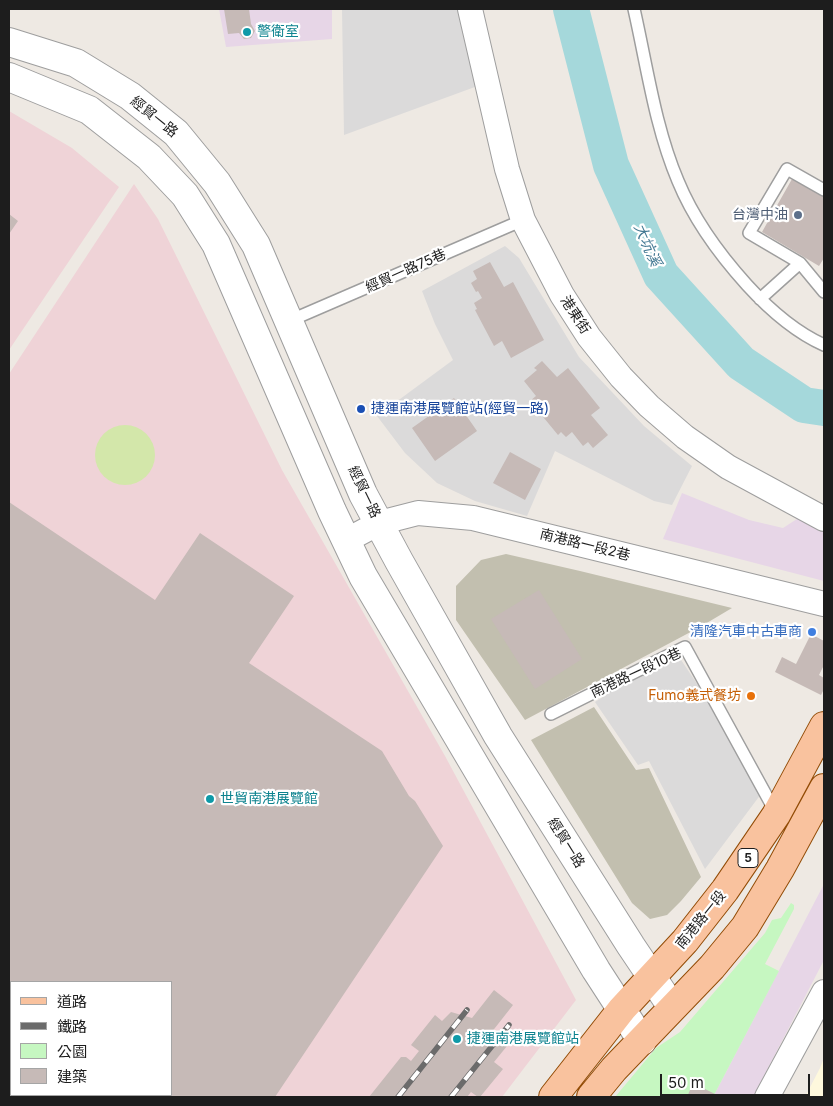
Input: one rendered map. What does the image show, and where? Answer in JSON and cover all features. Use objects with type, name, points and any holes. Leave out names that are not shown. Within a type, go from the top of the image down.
[{"type":"main road","name":"南港路一段","points":[[553,1097],[622,1009],[653,977],[725,890],[776,815],[824,726]]},
{"type":"main road","name":"5","points":[[591,1097],[614,1069],[712,967],[745,927],[780,869],[824,788]]},
{"type":"street","name":"港東街","points":[[470,9],[507,169],[523,220],[562,295],[589,337],[621,377],[649,406],[685,437],[728,467],[824,519]]},
{"type":"street","name":"經貿一路","points":[[9,42],[76,63],[130,96],[176,133],[217,183],[256,245],[363,494],[498,736],[631,946],[672,1007]]},
{"type":"street","points":[[9,77],[89,110],[149,157],[185,195],[216,244],[332,511],[363,576],[596,970],[642,1041]]},
{"type":"street","name":"南港路一段2巷","points":[[347,540],[380,523],[418,513],[473,518],[824,604]]},
{"type":"street","points":[[767,1097],[824,992]]},
{"type":"lane","points":[[634,9],[661,133],[678,182],[699,222],[716,248],[760,299],[789,323],[824,346]]},
{"type":"lane","points":[[824,190],[787,169],[749,233],[800,263],[824,292]]},
{"type":"lane","name":"經貿一路75巷","points":[[290,322],[523,220]]},
{"type":"lane","points":[[760,299],[800,263]]},
{"type":"lane","name":"南港路一段10巷","points":[[551,714],[685,647],[776,815]]},
{"type":"shaded area","points":[[219,9],[332,9],[332,39],[226,47]]},
{"type":"shaded area","points":[[342,9],[459,9],[483,84],[344,135]]},
{"type":"shaded area","points":[[9,111],[72,148],[119,187],[9,350]]},
{"type":"shaded area","points":[[134,184],[158,219],[282,470],[445,756],[576,1000],[502,1097],[9,1097],[9,374]]},
{"type":"shaded area","points":[[505,246],[519,258],[579,357],[644,426],[692,466],[672,505],[654,501],[555,451],[527,516],[475,501],[437,483],[405,453],[377,416],[453,360],[435,324],[422,291]]},
{"type":"shaded area","points":[[682,493],[749,520],[783,528],[800,517],[824,531],[824,581],[663,539]]},
{"type":"shaded area","points":[[506,554],[732,608],[525,720],[456,620],[456,586],[481,560]]},
{"type":"shaded area","points":[[675,651],[722,721],[761,794],[705,869],[649,761],[638,765],[595,702]]},
{"type":"shaded area","points":[[594,707],[636,770],[649,768],[701,877],[667,915],[650,919],[632,903],[531,740]]},
{"type":"shaded area","points":[[824,884],[824,960],[753,1097],[713,1097]]},
{"type":"shaded area","points":[[824,1058],[824,1097],[805,1097],[820,1068]]},
{"type":"green space","points":[[119,425],[131,425],[142,430],[150,438],[155,449],[153,467],[142,480],[131,485],[119,485],[108,480],[100,472],[95,461],[95,449],[100,438],[108,430]]},
{"type":"green space","points":[[791,903],[794,905],[794,909],[765,964],[779,971],[713,1097],[615,1097],[656,1048],[680,1032],[765,933],[772,920],[781,918]]},
{"type":"building","points":[[224,9],[249,9],[251,24],[255,31],[251,38],[244,39],[239,33],[228,34]]},
{"type":"building","name":"台灣中油","points":[[792,179],[824,197],[824,258],[819,266],[762,232]]},
{"type":"building","points":[[9,214],[18,221],[9,234]]},
{"type":"building","points":[[490,262],[504,287],[513,282],[544,340],[511,358],[502,341],[494,346],[475,310],[477,309],[474,303],[482,298],[471,283],[477,279],[473,271]]},
{"type":"building","points":[[542,361],[557,377],[568,368],[600,408],[591,415],[608,435],[593,448],[588,442],[583,446],[572,432],[566,437],[561,432],[558,435],[530,401],[536,396],[524,381],[537,370],[534,368]]},
{"type":"building","points":[[454,398],[477,431],[435,461],[412,428]]},
{"type":"building","points":[[510,452],[541,469],[525,500],[493,483]]},
{"type":"building","name":"世貿南港展覽館","points":[[9,502],[155,600],[200,533],[294,596],[249,663],[382,751],[409,796],[415,801],[443,846],[275,1097],[9,1097]]},
{"type":"building","points":[[539,590],[582,659],[535,689],[491,619]]},
{"type":"building","points":[[811,634],[824,641],[824,665],[819,675],[824,678],[824,689],[821,695],[775,672],[782,657],[796,664]]},
{"type":"building","name":"捷運南港展覽館站","points":[[494,990],[513,1005],[491,1033],[507,1046],[494,1062],[503,1069],[480,1097],[471,1092],[467,1097],[369,1097],[401,1057],[406,1057],[411,1061],[419,1051],[411,1045],[435,1015],[442,1021],[451,1012],[472,1018]]},
{"type":"building","points":[[693,1083],[715,1094],[713,1097],[687,1097]]},
{"type":"waterway","name":"大坑溪","points":[[571,9],[611,165],[661,275],[741,363],[804,405],[824,408]]},
{"type":"railway","points":[[398,1097],[467,1010]]},
{"type":"railway","points":[[451,1097],[509,1025]]},
{"type":"place","name":"警衛室","points":[[247,32]]},
{"type":"place","name":"台灣中油","points":[[798,215]]},
{"type":"place","name":"捷運南港展覽館站(經貿一路)","points":[[361,409]]},
{"type":"place","name":"清隆汽車中古車商","points":[[812,632]]},
{"type":"place","name":"Fumo義式餐坊","points":[[751,696]]},
{"type":"place","name":"世貿南港展覽館","points":[[210,799]]},
{"type":"place","name":"捷運南港展覽館站","points":[[457,1039]]}]
